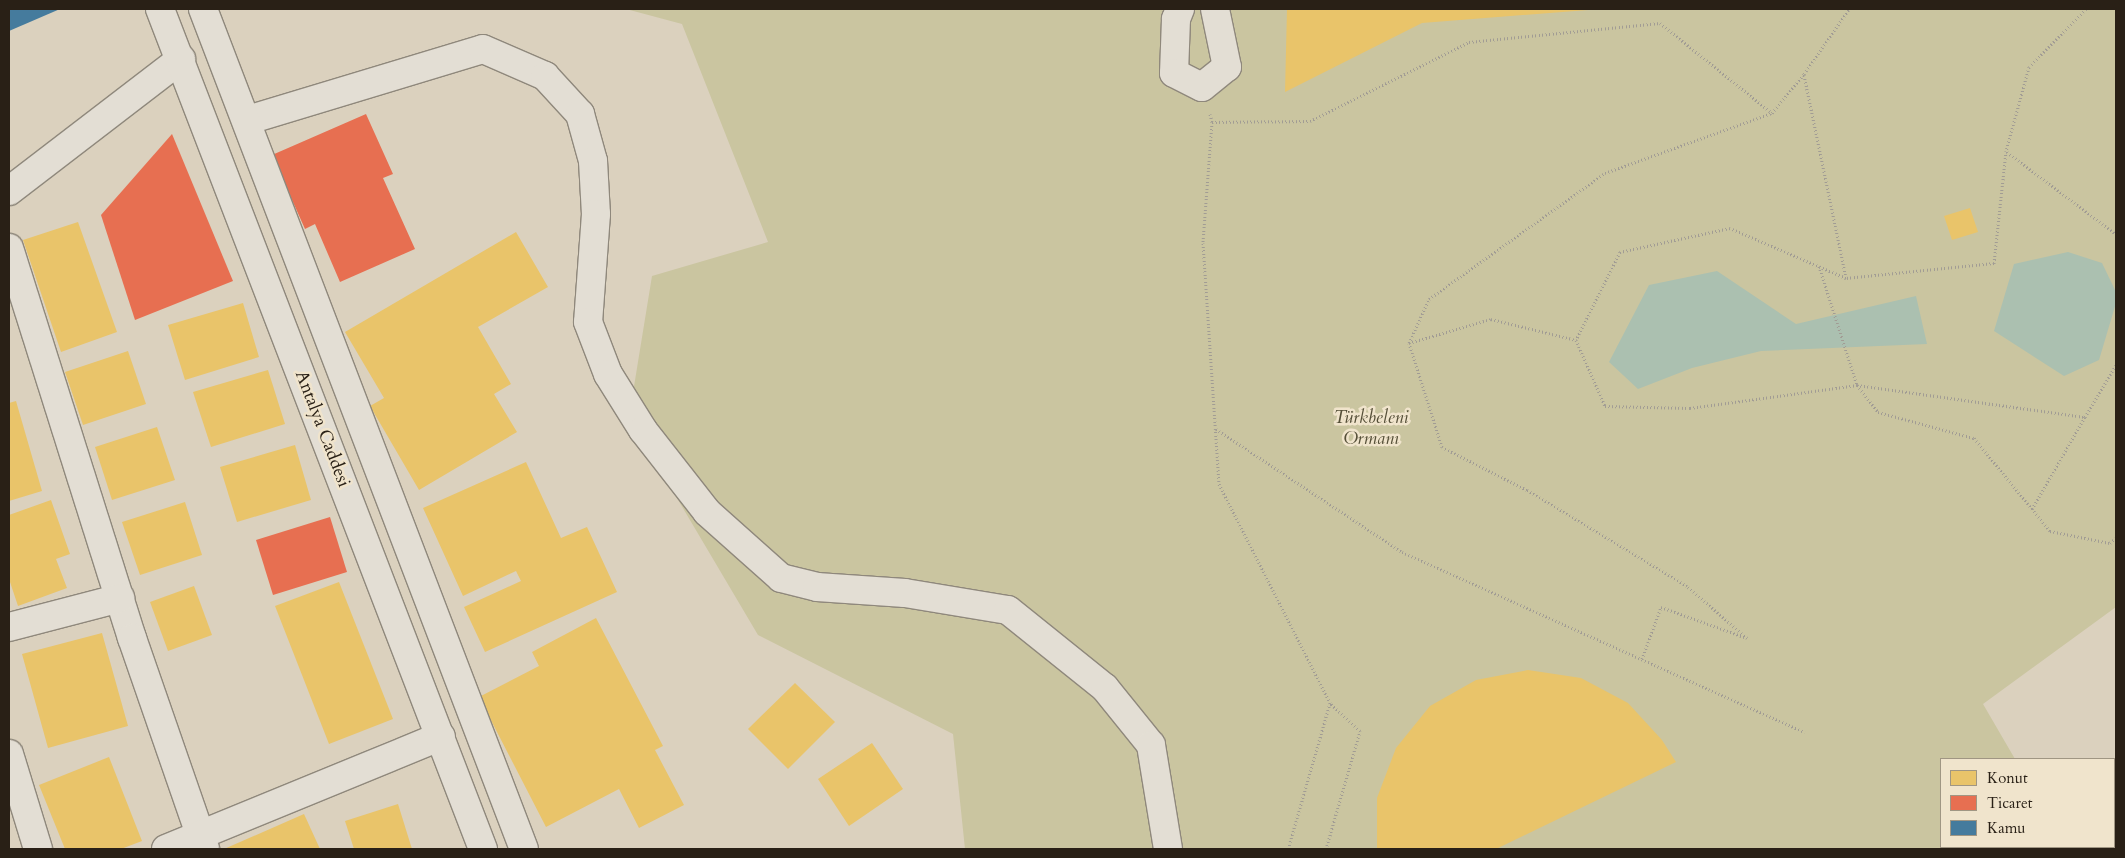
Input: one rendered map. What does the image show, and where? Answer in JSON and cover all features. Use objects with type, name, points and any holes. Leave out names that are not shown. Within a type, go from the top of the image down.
[{"type":"street","name":"Antalya Caddesi","points":[[160,9],[181,59],[483,849]]},
{"type":"street","points":[[203,9],[248,120],[524,849]]},
{"type":"street","points":[[1180,9],[1176,19],[1174,73],[1202,87],[1226,67],[1215,9]]},
{"type":"street","points":[[248,120],[483,50],[545,76],[580,114],[593,161],[596,214],[588,322],[608,374],[643,430],[707,512],[781,578],[817,587],[905,593],[1008,610],[1105,688],[1150,745],[1168,849]]},
{"type":"street","points":[[9,191],[181,59]]},
{"type":"street","points":[[9,248],[120,598],[202,841]]},
{"type":"street","points":[[9,626],[120,598]]},
{"type":"street","points":[[166,849],[202,841],[441,736]]},
{"type":"street","points":[[9,754],[38,849]]},
{"type":"path","points":[[1642,659],[1661,607],[1747,638],[1687,586],[1527,490],[1442,447],[1408,343],[1429,299],[1605,172],[1772,113],[1804,74],[1849,9]]},
{"type":"path","points":[[1576,340],[1620,252],[1730,228],[1846,278],[1994,263],[2006,152],[2030,67],[2086,9]]},
{"type":"path","points":[[1212,122],[1310,121],[1469,42],[1660,23],[1772,113]]},
{"type":"path","points":[[1804,74],[1846,278]]},
{"type":"path","points":[[1202,87],[1212,122],[1203,243],[1219,484],[1330,703],[1360,731],[1326,849]]},
{"type":"path","points":[[2006,152],[2116,234]]},
{"type":"path","points":[[1820,266],[1857,385],[1878,412],[1974,438],[2050,530],[2110,543],[2116,538]]},
{"type":"path","points":[[1408,343],[1490,319],[1576,340]]},
{"type":"path","points":[[1576,340],[1605,406],[1690,408],[1857,385],[2085,417]]},
{"type":"path","points":[[2032,510],[2116,365]]},
{"type":"path","points":[[1215,429],[1402,552],[1805,732]]},
{"type":"path","points":[[1288,849],[1330,703]]},
{"type":"green space","name":"Türkbeleni Ormanı","points":[[626,9],[2116,9],[2116,607],[1983,704],[2014,758],[1940,758],[1940,848],[2066,849],[965,849],[953,734],[758,635],[629,417],[652,276],[768,242],[682,24]]},
{"type":"shaded area","points":[[2068,252],[2102,263],[2116,292],[2116,303],[2099,360],[2064,376],[1994,331],[2014,264]]},
{"type":"shaded area","points":[[1717,271],[1796,324],[1916,296],[1927,344],[1761,351],[1692,368],[1638,389],[1609,362],[1649,285]]},
{"type":"building: Konut","points":[[1287,9],[1588,10],[1422,23],[1285,92]]},
{"type":"building: Konut","points":[[1970,208],[1978,232],[1952,240],[1944,216]]},
{"type":"building: Konut","points":[[78,222],[117,332],[61,352],[23,240]]},
{"type":"building: Konut","points":[[516,232],[548,287],[478,327],[511,384],[494,394],[517,432],[419,490],[370,406],[384,398],[345,332]]},
{"type":"building: Konut","points":[[243,303],[259,357],[185,380],[168,325]]},
{"type":"building: Konut","points":[[128,351],[146,404],[83,425],[65,372]]},
{"type":"building: Konut","points":[[268,370],[285,424],[211,447],[193,392]]},
{"type":"building: Konut","points":[[16,401],[42,491],[9,501],[9,403]]},
{"type":"building: Konut","points":[[157,427],[175,480],[112,500],[95,447]]},
{"type":"building: Konut","points":[[295,445],[311,500],[237,522],[220,467]]},
{"type":"building: Konut","points":[[526,462],[561,538],[587,527],[617,592],[485,652],[464,607],[521,581],[516,571],[463,596],[423,508]]},
{"type":"building: Konut","points":[[51,500],[70,554],[56,559],[67,588],[18,606],[9,579],[9,515]]},
{"type":"building: Konut","points":[[185,502],[202,555],[140,575],[122,522]]},
{"type":"building: Konut","points":[[339,582],[393,719],[329,744],[275,606]]},
{"type":"building: Konut","points":[[194,586],[212,635],[168,651],[150,602]]},
{"type":"building: Konut","points":[[596,618],[663,746],[655,750],[684,805],[639,828],[619,789],[546,827],[479,697],[539,666],[532,652]]},
{"type":"building: Konut","points":[[102,633],[128,726],[48,748],[22,654]]},
{"type":"building: Konut","points":[[1528,670],[1581,678],[1628,703],[1662,740],[1676,762],[1496,849],[1377,849],[1377,798],[1396,748],[1430,706],[1476,680]]},
{"type":"building: Konut","points":[[795,683],[835,722],[788,769],[748,729]]},
{"type":"building: Konut","points":[[872,743],[903,789],[849,826],[818,779]]},
{"type":"building: Konut","points":[[109,757],[142,841],[121,849],[65,849],[39,785]]},
{"type":"building: Konut","points":[[398,804],[412,849],[354,849],[345,821]]},
{"type":"building: Konut","points":[[304,814],[320,849],[224,849]]},
{"type":"building: Ticaret","points":[[366,114],[393,174],[383,178],[415,249],[340,282],[315,224],[305,229],[272,155]]},
{"type":"building: Ticaret","points":[[172,134],[233,281],[135,320],[101,215]]},
{"type":"building: Ticaret","points":[[330,517],[347,572],[273,595],[256,540]]},
{"type":"building: Kamu","points":[[9,9],[60,9],[9,31]]}]
